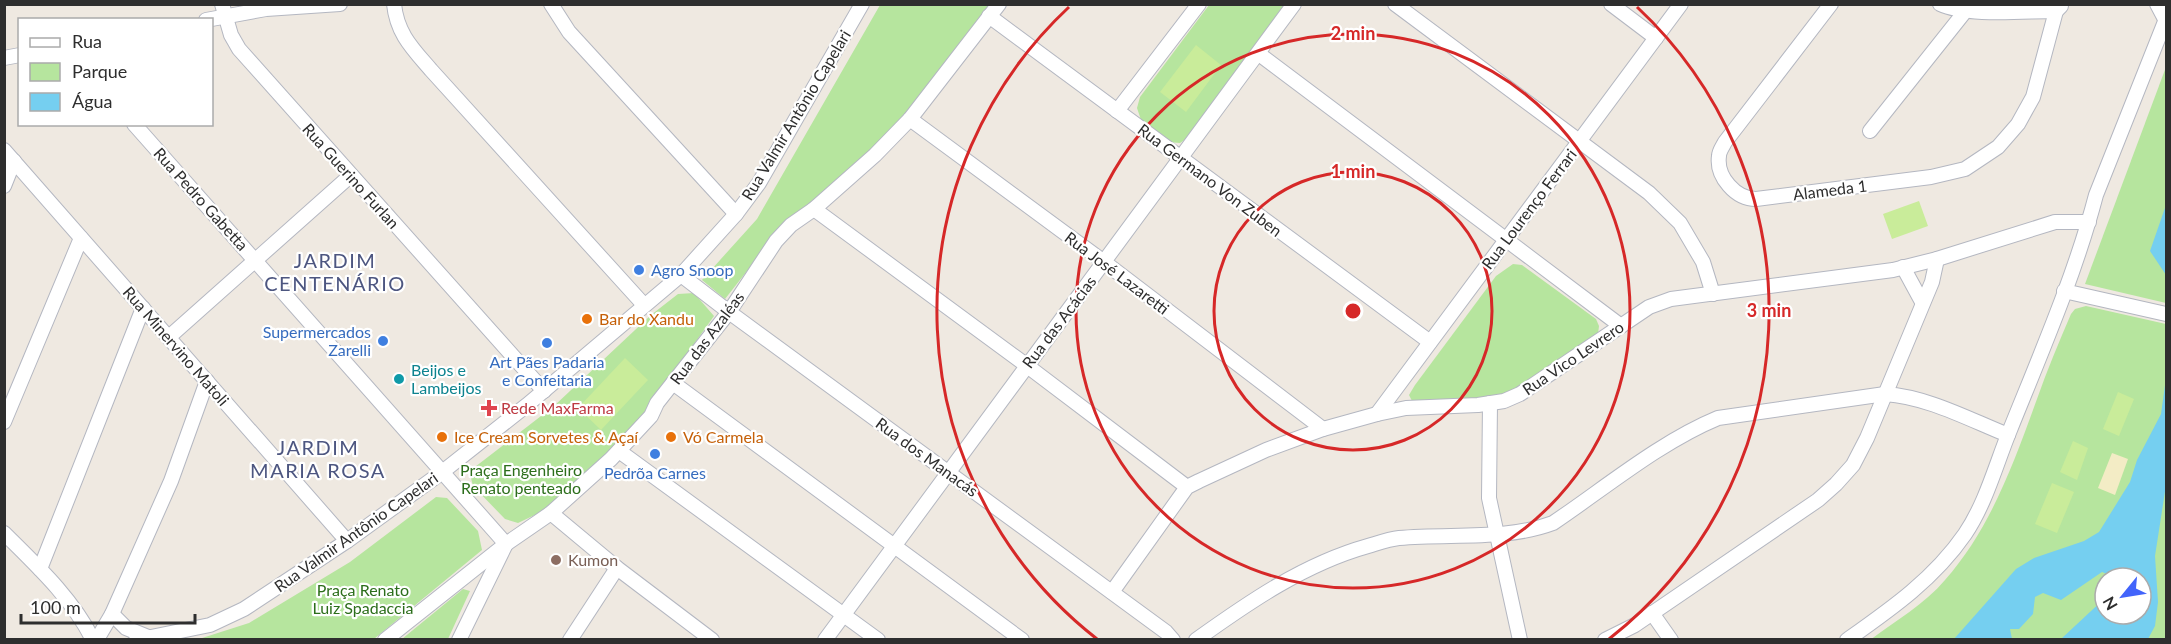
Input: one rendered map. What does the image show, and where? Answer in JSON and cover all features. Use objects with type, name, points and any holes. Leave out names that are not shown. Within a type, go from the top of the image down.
[{"type":"street","points":[[209,18],[223,10],[340,4]]},
{"type":"street","points":[[394,4],[395,19],[404,37],[431,70],[644,305]]},
{"type":"street","points":[[551,4],[569,32],[736,214]]},
{"type":"street","name":"Rua das Azaléas","points":[[385,639],[506,544],[551,513],[619,451],[651,416],[657,403],[729,312],[776,241],[790,225],[814,209],[875,155],[910,119],[999,4]]},
{"type":"street","points":[[1118,111],[1199,4]]},
{"type":"street","name":"Rua das Acácias","points":[[825,639],[1294,4]]},
{"type":"street","points":[[1395,4],[1649,193],[1680,222],[1703,262],[1713,294]]},
{"type":"street","points":[[1611,4],[1656,38]]},
{"type":"street","name":"Rua Lourenço Ferrari","points":[[1377,414],[1681,4]]},
{"type":"street","name":"Alameda 1","points":[[1831,4],[1725,142],[1719,156],[1722,173],[1729,186],[1742,196],[1756,199],[1931,177],[1965,169],[1998,147],[2018,124],[2033,97],[2059,8]]},
{"type":"street","points":[[1940,4],[1949,9],[2059,8]]},
{"type":"street","points":[[1847,639],[1914,591],[1934,572],[1966,534],[1985,494],[2008,435],[2064,291],[2089,222],[2096,195],[2166,20],[2157,4]]},
{"type":"street","name":"Rua Valmir Antônio Capelari","points":[[112,614],[126,628],[142,638],[210,625],[244,609],[347,541],[441,473],[544,391],[681,275],[736,214],[759,183],[862,5]]},
{"type":"street","points":[[1870,131],[1968,8]]},
{"type":"street","name":"Rua Guerino Furlan","points":[[223,10],[231,35],[239,49],[544,391]]},
{"type":"street","name":"Rua Germano Von Zuben","points":[[989,16],[1430,342]]},
{"type":"street","points":[[1259,54],[1621,326]]},
{"type":"street","name":"Rua José Lazaretti","points":[[910,119],[1104,262],[1323,429]]},
{"type":"street","name":"Rua Pedro Gabetta","points":[[136,126],[506,544]]},
{"type":"street","name":"Rua Minervino Matoli","points":[[4,150],[347,541]]},
{"type":"street","points":[[4,186],[14,161]]},
{"type":"street","points":[[169,337],[350,176]]},
{"type":"street","points":[[814,209],[1187,487]]},
{"type":"street","name":"Rua Vico Levrero","points":[[1112,592],[1187,487],[1266,450],[1323,429],[1406,408],[1504,401],[1520,394],[1621,326],[1660,303],[1904,267],[2055,222],[2089,222]]},
{"type":"street","points":[[4,422],[81,238]]},
{"type":"street","points":[[1605,639],[1652,613],[1818,500],[1853,465],[1932,282],[1937,259]]},
{"type":"street","points":[[1904,267],[1922,302]]},
{"type":"street","name":"Rua dos Manacás","points":[[681,275],[1173,639]]},
{"type":"street","points":[[2064,291],[2166,314]]},
{"type":"street","points":[[40,569],[143,308]]},
{"type":"street","points":[[4,533],[40,569],[96,638],[112,614],[171,481],[207,381]]},
{"type":"street","points":[[673,383],[1022,639]]},
{"type":"street","points":[[1196,639],[1255,598],[1294,576],[1347,552],[1397,538],[1497,533],[1537,529],[1554,523],[1667,444],[1693,428],[1718,418],[1885,394],[1903,395],[1930,403],[2008,435]]},
{"type":"street","points":[[1490,403],[1489,498],[1520,639]]},
{"type":"street","points":[[619,451],[878,639]]},
{"type":"street","points":[[551,513],[616,568],[704,637]]},
{"type":"street","points":[[459,639],[506,544]]},
{"type":"street","points":[[570,639],[616,568]]},
{"type":"street","points":[[1652,613],[1671,639]]},
{"type":"green space","points":[[880,5],[995,5],[875,155],[784,224],[725,299],[702,280],[757,219]]},
{"type":"green space","points":[[1209,5],[1288,5],[1192,135],[1180,143],[1168,142],[1141,120],[1137,108],[1140,97]]},
{"type":"green space","points":[[1196,45],[1221,65],[1186,112],[1160,92]]},
{"type":"green space","points":[[2166,67],[2166,303],[2085,284]]},
{"type":"green space","points":[[1919,201],[1928,226],[1892,239],[1883,214]]},
{"type":"green space","points":[[1513,264],[1522,265],[1596,319],[1599,326],[1598,334],[1506,397],[1420,404],[1412,401],[1409,395],[1415,385],[1496,276]]},
{"type":"green space","name":"Praça Engenheiro Renato penteado","points":[[694,293],[714,316],[638,423],[597,466],[541,512],[518,523],[505,519],[473,486],[471,470],[554,406],[651,315],[678,294]]},
{"type":"green space","points":[[2086,306],[2166,324],[2166,639],[1870,640],[1919,605],[1937,589],[1976,539],[2000,494],[2071,314],[2075,309]]},
{"type":"green space","points":[[625,358],[648,380],[601,430],[578,408]]},
{"type":"green space","points":[[2118,392],[2134,399],[2119,436],[2103,429]]},
{"type":"green space","points":[[2073,441],[2088,448],[2077,480],[2060,472]]},
{"type":"green space","points":[[2052,483],[2074,492],[2057,533],[2035,524]]},
{"type":"green space","name":"Praça Renato Luiz Spadaccia","points":[[436,497],[447,498],[478,531],[482,550],[374,639],[199,639],[249,623],[350,562]]},
{"type":"green space","points":[[463,589],[470,591],[448,639],[402,639]]},
{"type":"sand","points":[[2112,453],[2128,459],[2115,495],[2098,488]]},
{"type":"water","points":[[2166,205],[2166,275],[2150,251]]},
{"type":"water","points":[[2166,378],[2166,485],[2155,556],[2158,602],[2155,626],[2148,639],[2061,639],[2093,609],[2093,626],[2153,626],[2153,566],[2093,566],[2093,578],[2061,600],[2043,593],[2035,597],[2033,614],[2019,629],[2010,629],[2012,639],[1954,639],[2016,569],[2034,558],[2084,541],[2099,532],[2130,482],[2137,460],[2161,414]]},
{"type":"place","name":"Agro Snoop","points":[[639,270]]},
{"type":"place","name":"Bar do Xandu","points":[[587,319]]},
{"type":"place","name":"Supermercados Zarelli","points":[[383,341]]},
{"type":"place","name":"Art Pães Padaria e Confeitaria","points":[[547,343]]},
{"type":"place","name":"Beijos e Lambeijos","points":[[399,379]]},
{"type":"place","name":"Rede MaxFarma","points":[[489,408]]},
{"type":"place","name":"Ice Cream Sorvetes & Açaí","points":[[442,437]]},
{"type":"place","name":"Vó Carmela","points":[[671,437]]},
{"type":"place","name":"Pedrõa Carnes","points":[[655,454]]},
{"type":"place","name":"Kumon","points":[[556,560]]},
{"type":"district","name":"JARDIM CENTENÁRIO","points":[[335,272]]},
{"type":"district","name":"JARDIM MARIA ROSA","points":[[318,460]]}]
